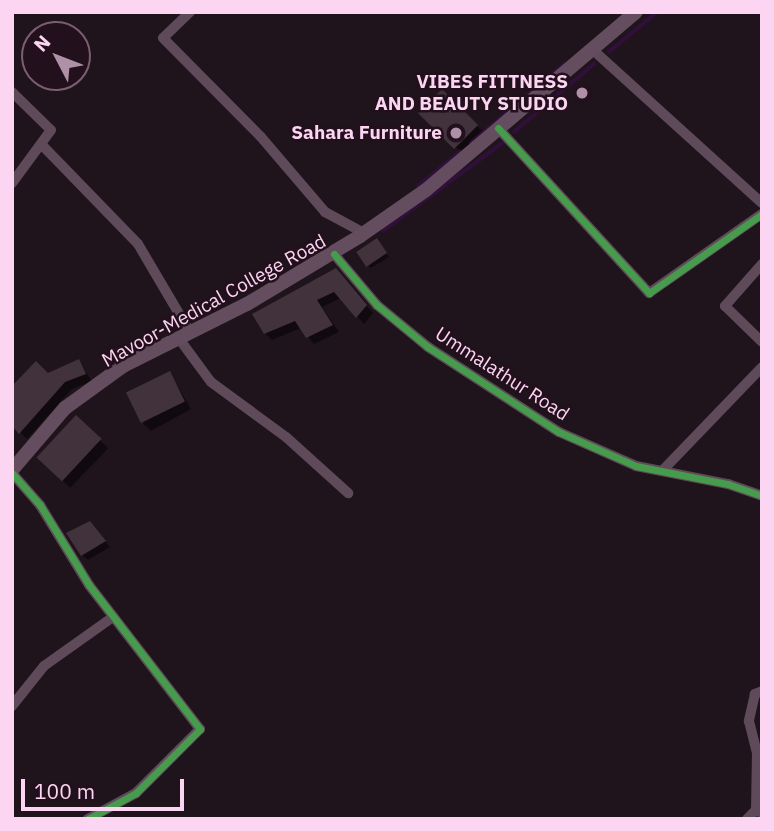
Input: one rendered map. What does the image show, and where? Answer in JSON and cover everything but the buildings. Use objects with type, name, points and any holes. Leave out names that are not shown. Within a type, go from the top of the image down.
[{"type":"main road","name":"Mavoor-Medical College Road","points":[[14,465],[65,408],[123,366],[186,337],[334,254],[426,190],[593,50],[628,15]]},
{"type":"street","points":[[190,12],[163,38],[261,136],[325,212],[364,233]]},
{"type":"street","points":[[593,50],[762,203]]},
{"type":"street","points":[[12,92],[51,130],[12,183]]},
{"type":"street","points":[[498,128],[649,293],[762,214]]},
{"type":"street","points":[[42,145],[138,244],[211,382],[286,437],[348,493]]},
{"type":"street","name":"Ummalathur Road","points":[[334,254],[392,318],[505,399],[613,458],[762,496]]},
{"type":"street","points":[[762,264],[724,306],[762,342]]},
{"type":"street","points":[[663,470],[762,367]]},
{"type":"street","points":[[14,465],[113,617],[201,729],[136,793],[88,819]]},
{"type":"street","points":[[12,706],[44,666],[113,617]]},
{"type":"street","points":[[747,819],[759,812],[757,752],[749,721],[755,694],[762,691]]},
{"type":"waterway","points":[[609,52],[657,12]]},
{"type":"waterway","points":[[471,143],[564,64]]},
{"type":"waterway","points":[[514,132],[594,64]]},
{"type":"waterway","points":[[383,231],[501,144]]},
{"type":"waterway","points":[[418,186],[460,152]]},
{"type":"cycle path","points":[[498,128],[649,293],[762,214]]},
{"type":"cycle path","points":[[334,254],[377,305],[428,347],[559,432],[636,466],[728,484],[762,496]]},
{"type":"cycle path","points":[[12,473],[40,505],[89,585],[200,729],[136,793],[88,819]]},
{"type":"place","name":"VIBES FITTNESS AND BEAUTY STUDIO","points":[[582,93]]},
{"type":"place","name":"Sahara Furniture","points":[[456,133]]}]
